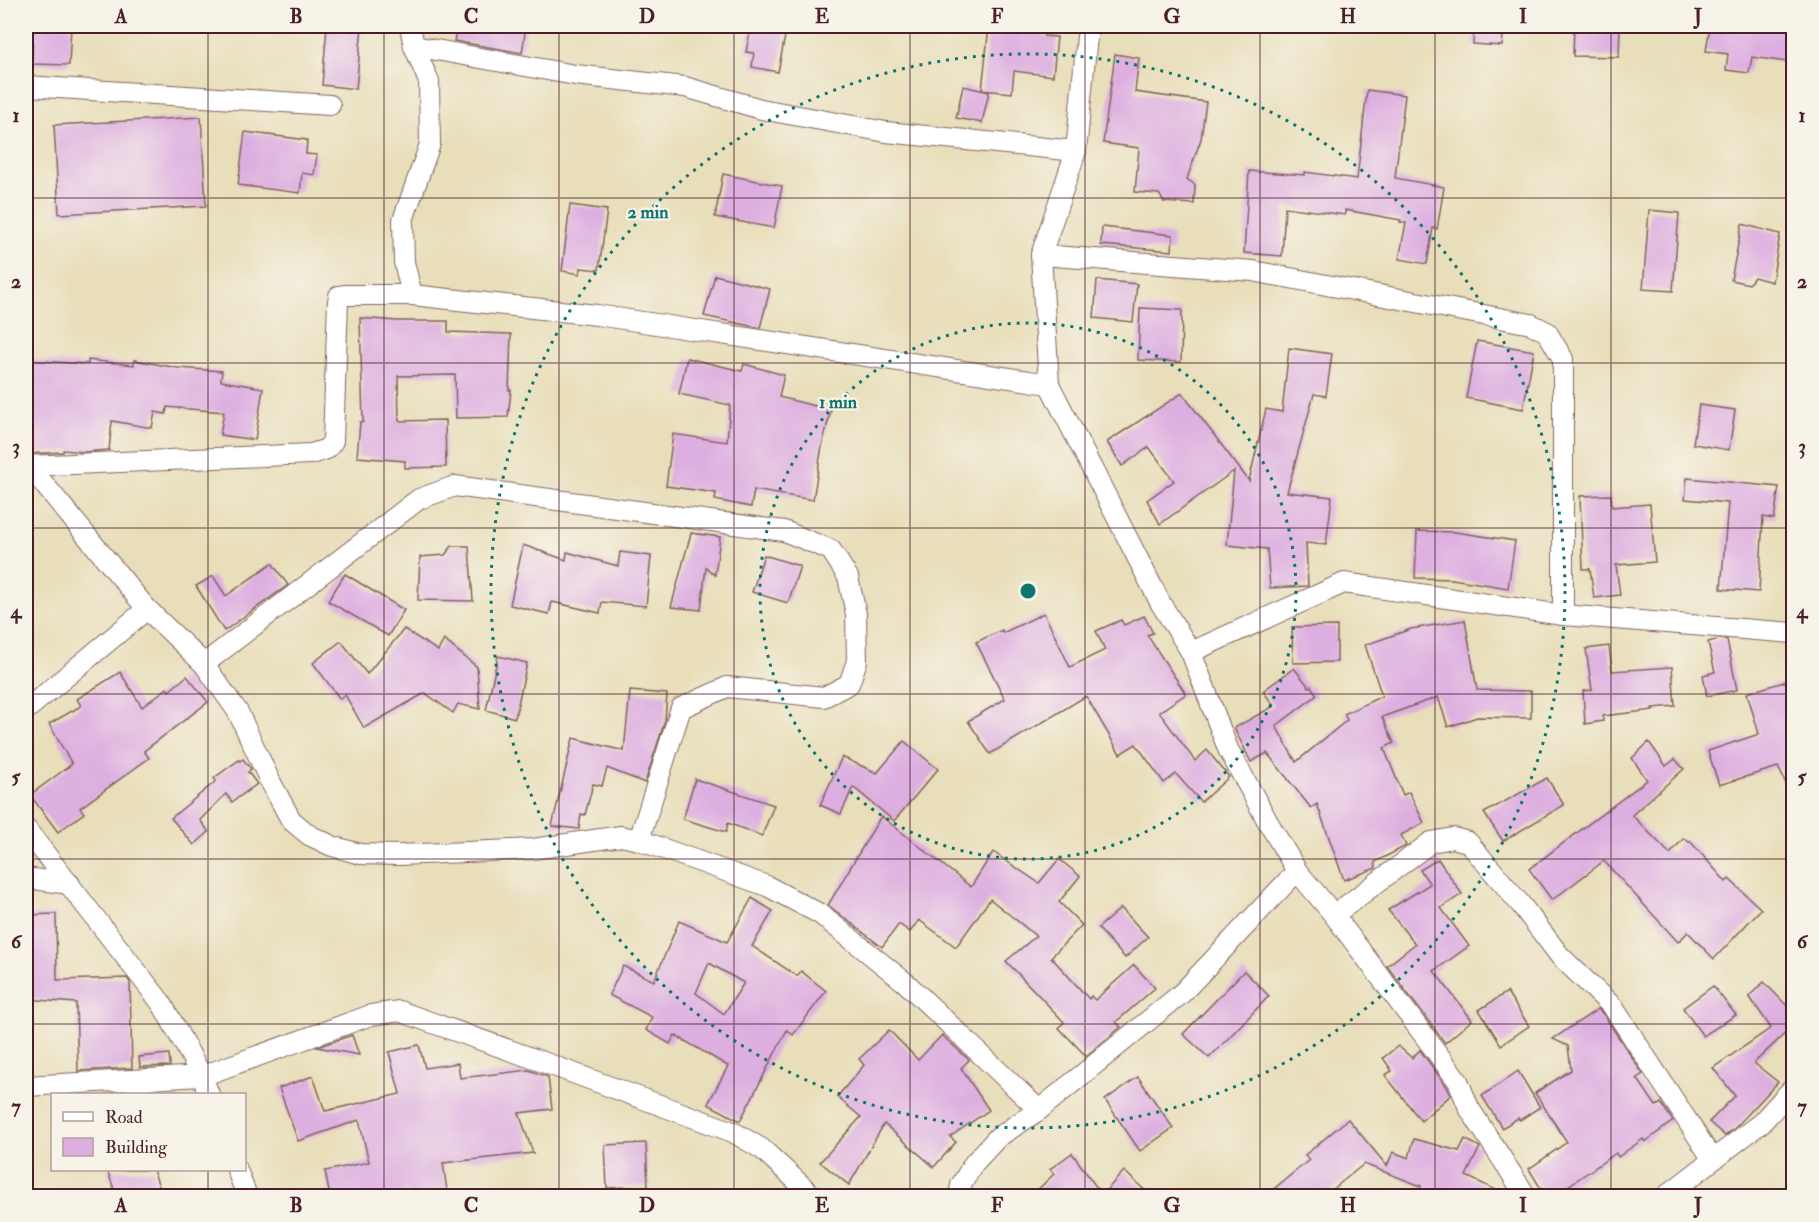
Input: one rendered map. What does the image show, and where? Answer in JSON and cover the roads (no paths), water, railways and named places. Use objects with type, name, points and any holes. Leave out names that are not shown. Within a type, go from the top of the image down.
[{"type":"street","points":[[410,26],[414,46],[429,82],[430,144],[403,220],[404,262],[412,295]]},
{"type":"street","points":[[1088,26],[1076,152],[1041,255],[1049,384],[1161,604],[1191,652],[1228,749],[1297,871],[1334,915],[1458,1081],[1469,1108],[1526,1197]]},
{"type":"street","points":[[414,46],[575,75],[685,87],[761,109],[886,132],[1076,152]]},
{"type":"street","points":[[26,86],[330,105]]},
{"type":"street","points":[[1041,255],[1253,271],[1531,324],[1547,332],[1563,359],[1563,615]]},
{"type":"street","points":[[27,466],[311,454],[327,449],[333,441],[339,296],[412,295],[597,315],[1049,384]]},
{"type":"street","points":[[27,466],[147,609],[204,664],[238,712],[269,779],[291,819],[309,835],[332,846],[360,854],[399,855],[533,849],[621,836],[639,840],[767,886],[820,914],[906,983],[1039,1110]]},
{"type":"street","points":[[204,664],[419,499],[455,486],[784,531],[831,550],[848,577],[856,614],[856,661],[849,684],[824,697],[727,687],[681,708],[639,840]]},
{"type":"street","points":[[1191,652],[1344,583],[1563,615],[1794,633]]},
{"type":"street","points":[[26,710],[147,609]]},
{"type":"street","points":[[26,829],[162,1004],[206,1085]]},
{"type":"street","points":[[1334,915],[1431,842],[1453,838],[1468,842],[1522,906],[1560,956],[1613,1007],[1713,1160]]},
{"type":"street","points":[[959,1197],[961,1185],[974,1163],[998,1137],[1039,1110],[1182,993],[1297,871]]},
{"type":"street","points":[[26,878],[70,884]]},
{"type":"street","points":[[26,1086],[206,1085],[371,1015],[399,1011],[734,1132],[762,1149],[813,1197]]},
{"type":"street","points":[[1666,1197],[1761,1123],[1794,1087]]},
{"type":"street","points":[[237,1171],[247,1197]]}]
